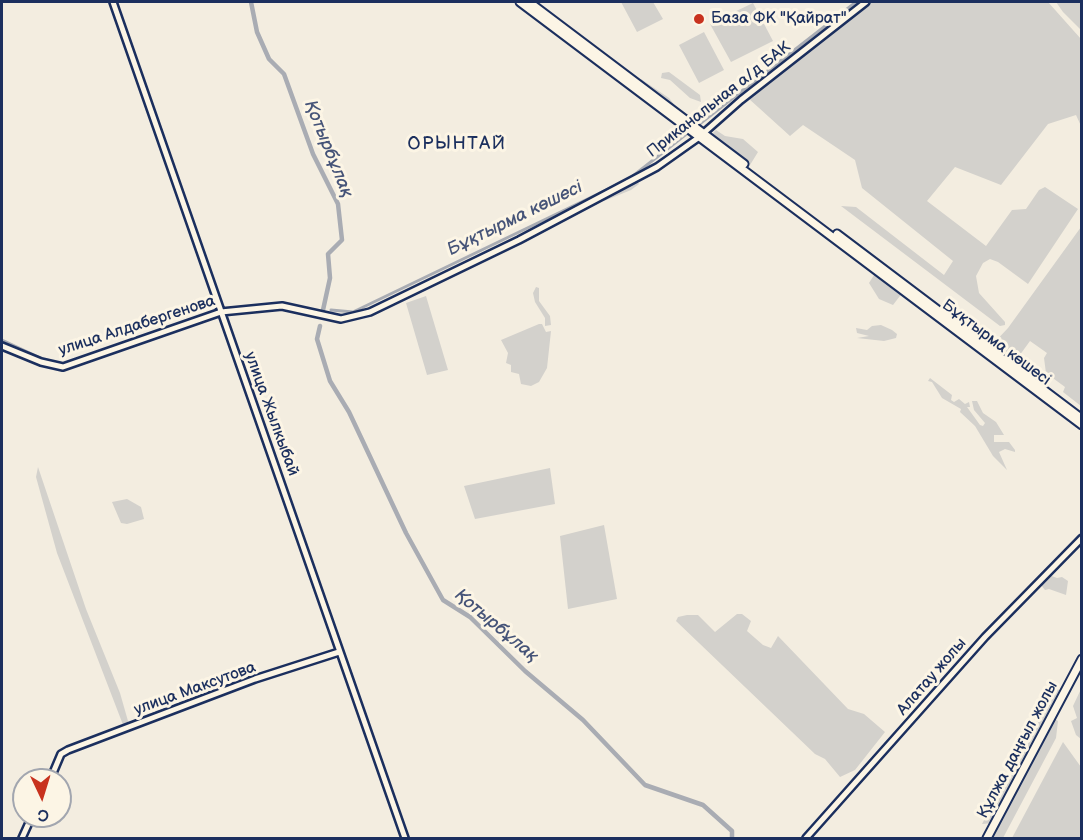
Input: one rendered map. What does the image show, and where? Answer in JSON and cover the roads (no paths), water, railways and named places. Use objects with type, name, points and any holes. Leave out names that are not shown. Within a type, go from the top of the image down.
[{"type":"main road","name":"Бұқтырма көшесі","points":[[520,2],[536,10],[686,122],[1042,392],[1082,425]]},
{"type":"main road","name":"Бұқтырма көшесі","points":[[529,2],[536,10]]},
{"type":"main road","name":"Бұқтырма көшесі","points":[[1042,392],[1082,418]]},
{"type":"main road","points":[[1042,392],[1082,413]]},
{"type":"main road","points":[[1042,392],[1082,430]]},
{"type":"main road","points":[[1073,675],[1082,651]]},
{"type":"main road","points":[[1073,675],[1081,663]]},
{"type":"main road","name":"Құлжа даңғыл жолы","points":[[987,838],[1073,675]]},
{"type":"street","name":"улица Жылкыбай","points":[[113,2],[405,837]]},
{"type":"street","name":"Приканальная а/д БАК","points":[[355,318],[638,179],[866,2]]},
{"type":"street","name":"улица Алдабергенова","points":[[2,346],[41,362],[63,367],[221,312],[282,306],[341,319],[355,318]]},
{"type":"street","name":"Алатау жолы","points":[[806,838],[985,637],[1082,538]]},
{"type":"street","name":"улица Максутова","points":[[56,768],[62,754],[255,679],[339,652]]},
{"type":"waterway","name":"Қотырбұлақ","points":[[251,2],[257,32],[269,59],[284,74],[313,154],[338,204],[342,240],[328,254],[330,278],[323,310]]},
{"type":"waterway","points":[[697,126],[856,2]]},
{"type":"waterway","name":"Бұқтырма көшесі","points":[[331,310],[353,312],[629,179],[689,132]]},
{"type":"waterway","name":"Қотырбұлақ","points":[[320,326],[317,339],[330,381],[349,412],[406,533],[443,600],[470,617],[525,671],[583,720],[645,785],[703,805],[732,831],[732,838]]},
{"type":"waterway","points":[[2,340],[49,362]]},
{"type":"place","name":"База ФК \"Қайрат\"","points":[[699,19]]},
{"type":"district","name":"ОРЫНТАЙ","points":[[457,144]]}]
